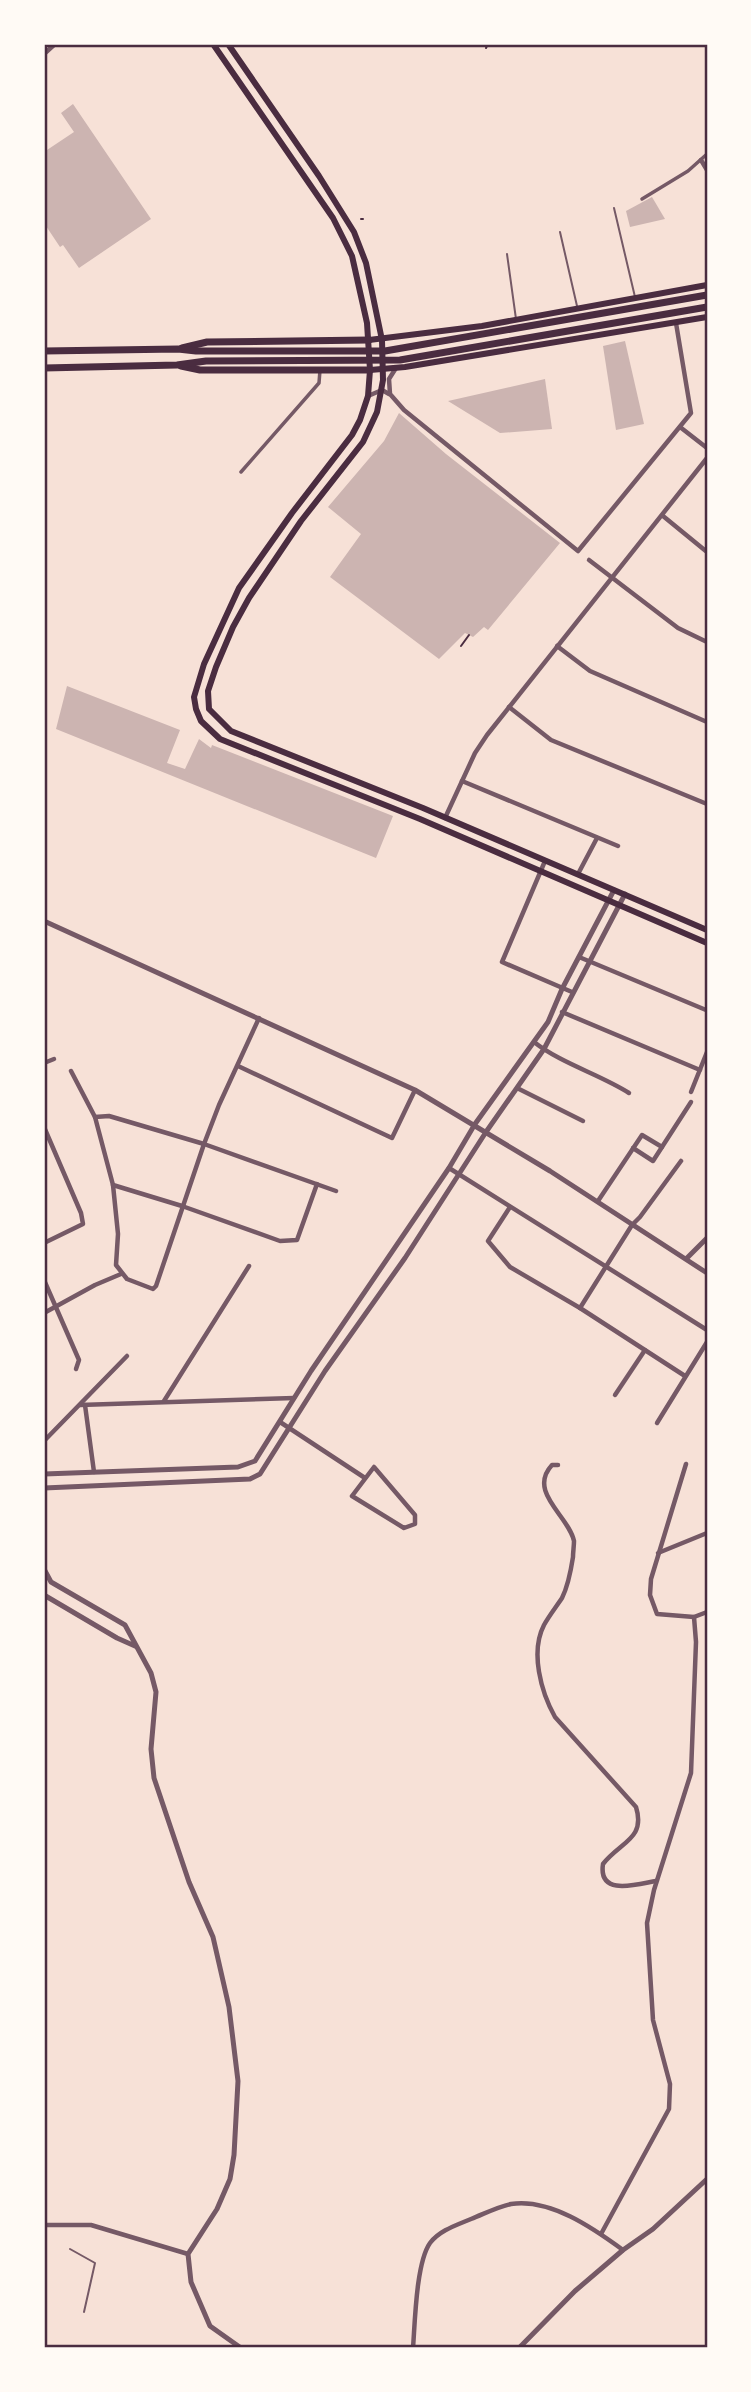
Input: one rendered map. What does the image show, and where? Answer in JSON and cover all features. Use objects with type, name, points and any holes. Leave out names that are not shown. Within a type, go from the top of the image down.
[{"type":"highway","points":[[44,351],[385,351],[707,295]]},
{"type":"highway","points":[[44,368],[177,365],[206,360],[400,360],[707,307]]},
{"type":"highway","points":[[178,349],[207,342],[369,340]]},
{"type":"highway","points":[[177,365],[200,370],[370,370]]},
{"type":"main road","points":[[213,44],[341,231],[352,256],[369,340],[370,370],[368,396],[352,435],[239,588],[204,664],[194,696],[201,721],[220,739],[420,820],[707,943]]},
{"type":"main road","points":[[228,44],[350,224],[366,263],[382,340],[384,370],[377,412],[363,442],[301,521],[249,598],[220,657],[208,691],[209,709],[231,731],[446,818],[707,930]]},
{"type":"main road","points":[[369,340],[516,319],[707,285]]},
{"type":"main road","points":[[370,370],[396,369],[707,317]]},
{"type":"main road","points":[[257,563],[268,571]]},
{"type":"street","points":[[44,54],[55,44]]},
{"type":"street","points":[[642,198],[688,171],[707,154]]},
{"type":"street","points":[[701,160],[707,170]]},
{"type":"street","points":[[368,396],[382,390],[390,394],[398,405],[435,437],[578,551],[691,413],[676,323]]},
{"type":"street","points":[[390,394],[389,379],[391,372],[396,369]]},
{"type":"street","points":[[241,472],[319,383],[320,370]]},
{"type":"street","points":[[680,427],[707,448]]},
{"type":"street","points":[[446,818],[486,735],[707,458]]},
{"type":"street","points":[[663,516],[707,552]]},
{"type":"street","points":[[589,560],[678,628],[707,642]]},
{"type":"street","points":[[557,646],[590,671],[707,722]]},
{"type":"street","points":[[509,707],[551,740],[707,804]]},
{"type":"street","points":[[462,781],[618,846]]},
{"type":"street","points":[[578,875],[597,838]]},
{"type":"street","points":[[545,861],[502,962],[572,992]]},
{"type":"street","points":[[44,1474],[244,1466],[255,1461],[294,1398],[449,1168],[475,1124],[548,1022],[562,989],[614,890]]},
{"type":"street","points":[[44,1488],[250,1479],[264,1469],[486,1132],[544,1049],[625,894]]},
{"type":"street","points":[[44,921],[260,1017],[415,1090],[598,1201],[707,1273]]},
{"type":"street","points":[[579,957],[706,1010]]},
{"type":"street","points":[[562,1012],[700,1070]]},
{"type":"street","points":[[71,1071],[95,1117],[113,1185],[118,1234],[115,1260],[121,1274],[127,1279],[153,1289],[204,1144],[260,1017]]},
{"type":"street","points":[[534,1042],[629,1093]]},
{"type":"street","points":[[691,1092],[707,1052]]},
{"type":"street","points":[[44,1063],[54,1059]]},
{"type":"street","points":[[238,1066],[392,1138],[415,1090]]},
{"type":"street","points":[[517,1088],[583,1121]]},
{"type":"street","points":[[633,1148],[653,1161],[691,1102]]},
{"type":"street","points":[[95,1117],[109,1116],[204,1144],[335,1191]]},
{"type":"street","points":[[44,1127],[81,1213],[83,1224],[44,1243]]},
{"type":"street","points":[[598,1201],[642,1135],[662,1147]]},
{"type":"street","points":[[44,1142],[51,1139]]},
{"type":"street","points":[[580,1308],[632,1225],[681,1161]]},
{"type":"street","points":[[449,1168],[707,1330]]},
{"type":"street","points":[[113,1185],[182,1206],[279,1241],[297,1240],[317,1184]]},
{"type":"street","points":[[510,1207],[488,1241],[510,1267],[580,1308],[685,1376]]},
{"type":"street","points":[[687,1258],[707,1238]]},
{"type":"street","points":[[164,1401],[249,1266]]},
{"type":"street","points":[[44,1313],[121,1274]]},
{"type":"street","points":[[44,1280],[79,1360],[76,1369]]},
{"type":"street","points":[[355,1306],[366,1313]]},
{"type":"street","points":[[657,1423],[707,1342]]},
{"type":"street","points":[[615,1395],[645,1349]]},
{"type":"street","points":[[44,1441],[83,1405],[127,1356]]},
{"type":"street","points":[[83,1405],[294,1398]]},
{"type":"street","points":[[83,1405],[94,1472]]},
{"type":"street","points":[[279,1422],[365,1478]]},
{"type":"street","points":[[686,1464],[649,1587],[657,1614],[694,1617],[707,1612]]},
{"type":"street","points":[[558,1465],[552,1465],[547,1472],[546,1494],[571,1533],[574,1549],[566,1587],[543,1626],[537,1648],[538,1666],[555,1717],[636,1807],[639,1818],[637,1831],[603,1864],[606,1881],[615,1887],[623,1887],[657,1881]]},
{"type":"street","points":[[374,1467],[415,1515],[415,1524],[404,1528],[352,1496],[365,1478],[374,1467]]},
{"type":"street","points":[[658,1553],[707,1533]]},
{"type":"street","points":[[44,1569],[51,1582],[125,1625],[151,1673],[156,1692],[151,1749],[154,1778],[189,1882],[213,1937],[229,2007],[238,2081],[230,2179],[217,2209],[188,2254],[191,2282],[209,2326],[241,2348]]},
{"type":"street","points":[[44,1595],[135,1646]]},
{"type":"street","points":[[601,2234],[669,2109],[670,2084],[653,2020],[646,1923],[693,1764],[696,1642],[694,1617]]},
{"type":"street","points":[[519,2348],[575,2291],[622,2250],[653,2228],[707,2179]]},
{"type":"street","points":[[413,2348],[422,2263],[430,2244],[443,2231],[499,2207],[514,2204],[537,2206],[559,2212],[601,2234],[622,2250]]},
{"type":"street","points":[[44,2225],[91,2225],[188,2254]]},
{"type":"lane","points":[[614,208],[635,298]]},
{"type":"lane","points":[[559,232],[577,309]]},
{"type":"lane","points":[[506,254],[516,319]]},
{"type":"lane","points":[[70,2249],[95,2263],[84,2312]]},
{"type":"path","points":[[486,48],[488,44]]},
{"type":"path","points":[[461,646],[469,635]]},
{"type":"building","points":[[73,104],[151,219],[79,268],[63,245],[60,247],[44,223],[44,145],[47,150],[74,132],[61,113]]},
{"type":"building","points":[[652,197],[665,219],[630,227],[626,211]]},
{"type":"building","points":[[625,341],[644,424],[616,430],[603,346]]},
{"type":"building","points":[[545,379],[552,429],[500,433],[448,401]]},
{"type":"building","points":[[399,413],[446,454],[560,543],[488,630],[484,627],[473,637],[465,633],[439,659],[330,577],[361,534],[328,507],[384,441]]},
{"type":"building","points":[[67,686],[180,730],[167,763],[185,769],[199,739],[211,748],[212,745],[393,816],[376,858],[56,729]]}]
